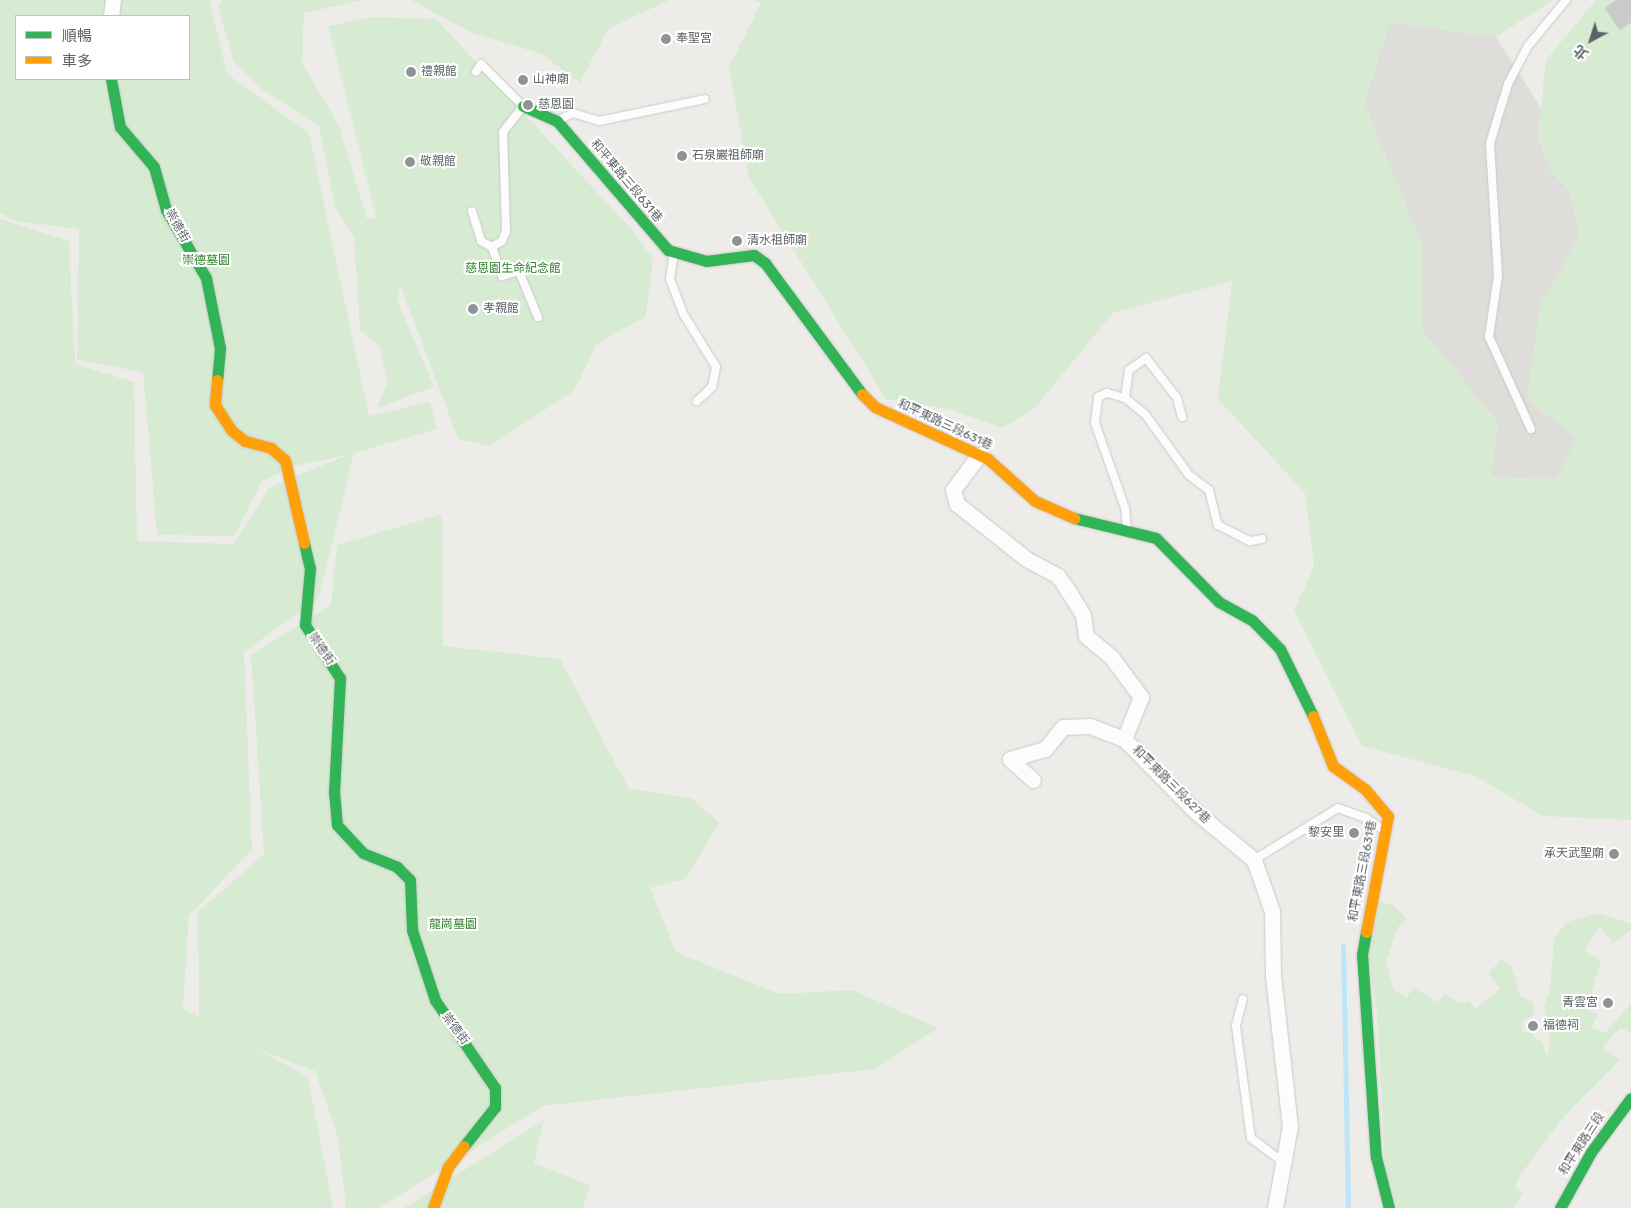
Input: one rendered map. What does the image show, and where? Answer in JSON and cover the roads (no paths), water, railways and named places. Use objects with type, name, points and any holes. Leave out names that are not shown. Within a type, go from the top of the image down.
[{"type":"street","points":[[111,15],[113,0]]},
{"type":"street","name":"崇德街","points":[[112,80],[120,127],[154,167],[166,210],[206,278],[220,348],[215,405],[231,430],[245,440],[271,448],[285,460],[310,568],[305,625],[340,678],[334,791],[338,825],[362,853],[397,867],[410,880],[412,930],[434,1000],[495,1088],[495,1107],[448,1167],[433,1208]]},
{"type":"street","name":"和平東路三段631巷","points":[[523,106],[557,120],[650,232],[674,252],[706,261],[754,255],[776,274],[850,382],[875,407],[978,455],[1060,515],[1127,529],[1170,548],[1219,602],[1252,620],[1280,649],[1323,735],[1333,766],[1382,804],[1388,816],[1386,833],[1374,878],[1362,954],[1376,1156],[1389,1208]]},
{"type":"street","points":[[978,455],[953,490],[957,504],[1028,560],[1058,576],[1083,615],[1086,636],[1112,658],[1141,697],[1124,739]]},
{"type":"street","name":"和平東路三段627巷","points":[[1033,780],[1010,758],[1045,750],[1063,727],[1090,726],[1124,739],[1197,813],[1254,860]]},
{"type":"street","points":[[1254,860],[1272,912],[1272,975],[1290,1126],[1275,1208]]},
{"type":"street","name":"和平東路三段","points":[[1561,1208],[1592,1152],[1631,1098]]},
{"type":"lane","points":[[1531,429],[1489,337],[1498,275],[1490,143],[1508,84],[1528,46],[1566,0]]},
{"type":"lane","name":"和平東路三段631巷","points":[[476,72],[481,64],[523,106]]},
{"type":"lane","points":[[557,120],[573,113],[600,121],[705,99]]},
{"type":"lane","points":[[492,247],[502,242],[506,231],[503,132],[523,106]]},
{"type":"lane","points":[[472,211],[481,241],[492,247],[502,276],[519,271],[538,317]]},
{"type":"lane","points":[[674,252],[674,288],[684,315],[716,367],[712,387],[697,401]]},
{"type":"lane","points":[[1124,398],[1129,370],[1146,358],[1177,398],[1182,417]]},
{"type":"lane","points":[[1127,529],[1119,490],[1095,422],[1098,397],[1107,393],[1124,398],[1145,414],[1189,475],[1209,490],[1218,525],[1250,541],[1262,539]]},
{"type":"lane","points":[[1254,860],[1338,808],[1366,818],[1386,833]]},
{"type":"lane","points":[[1243,999],[1236,1026],[1251,1138],[1283,1162]]},
{"type":"waterway","points":[[1343,945],[1348,1208]]},
{"type":"tunnel","points":[[1616,0],[1631,22]]},
{"type":"place","name":"奉聖宮","points":[[666,39]]},
{"type":"place","name":"禮親館","points":[[411,72]]},
{"type":"place","name":"山神廟","points":[[523,80]]},
{"type":"place","name":"慈恩園","points":[[528,105]]},
{"type":"place","name":"石泉巖祖師廟","points":[[682,156]]},
{"type":"place","name":"敬親館","points":[[410,162]]},
{"type":"place","name":"清水祖師廟","points":[[737,241]]},
{"type":"place","name":"孝親館","points":[[473,309]]},
{"type":"place","name":"黎安里","points":[[1354,833]]},
{"type":"place","name":"承天武聖廟","points":[[1614,854]]},
{"type":"place","name":"青雲宮","points":[[1608,1003]]},
{"type":"place","name":"福德祠","points":[[1533,1026]]},
{"type":"park label","name":"崇德墓園","points":[[206,261]]},
{"type":"park label","name":"慈恩園生命紀念館","points":[[513,269]]},
{"type":"park label","name":"龍崗墓園","points":[[453,925]]}]
